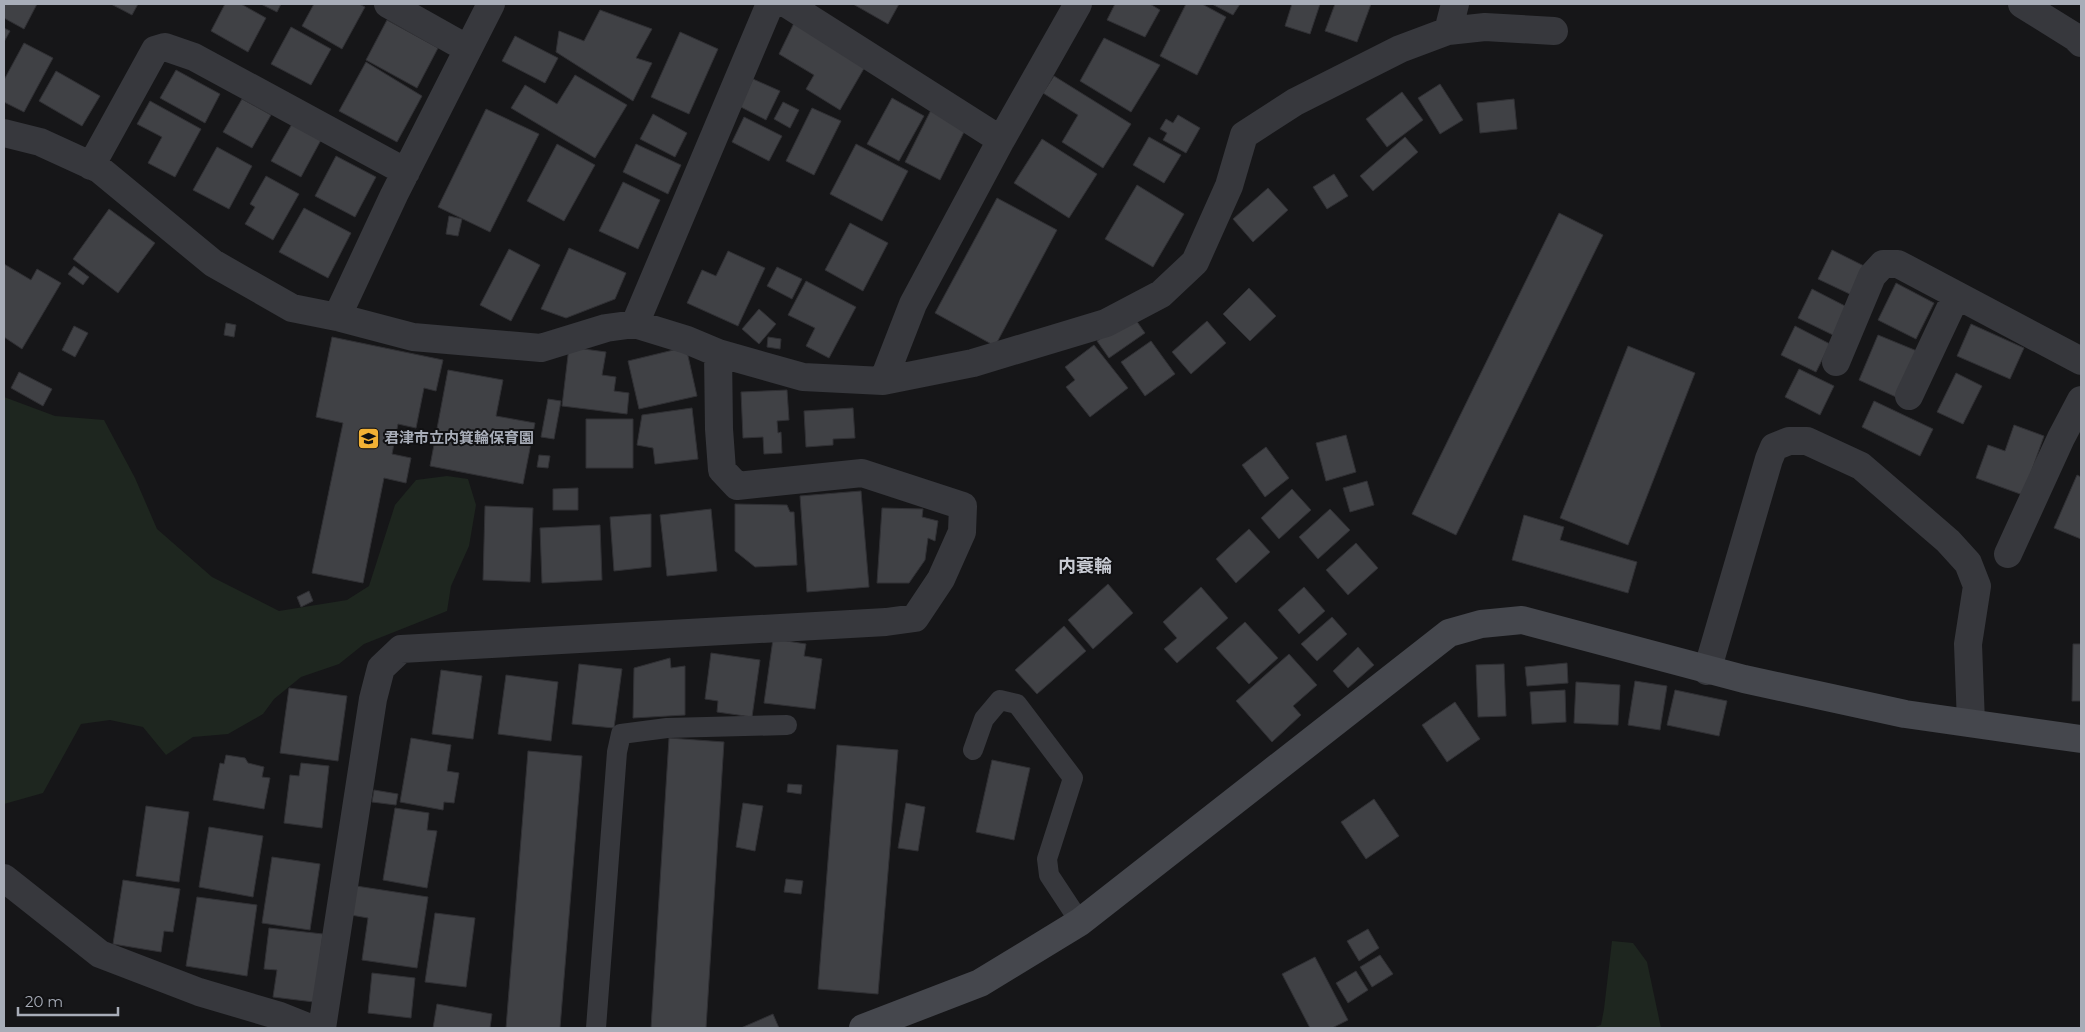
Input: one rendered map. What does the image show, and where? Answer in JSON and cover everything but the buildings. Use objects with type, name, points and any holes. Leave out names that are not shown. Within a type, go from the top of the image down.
[{"type":"street","points":[[388,4],[468,49]]},
{"type":"street","points":[[337,317],[406,172],[491,4]]},
{"type":"street","points":[[635,324],[770,4]]},
{"type":"street","points":[[787,4],[1001,140]]},
{"type":"street","points":[[883,381],[913,304],[1001,140],[1078,4]]},
{"type":"street","points":[[1448,31],[1456,4]]},
{"type":"street","points":[[2022,4],[2079,34]]},
{"type":"street","points":[[4,133],[40,142],[99,170],[213,263],[292,308],[337,317],[412,337],[541,348],[606,328],[635,324],[687,340],[718,353],[803,377],[883,381],[973,363],[1106,323],[1161,294],[1195,262],[1229,186],[1244,134],[1295,102],[1400,49],[1448,31],[1485,27],[1554,31]]},
{"type":"street","points":[[91,166],[155,50],[165,47],[194,57],[406,172]]},
{"type":"street","points":[[1836,362],[1872,276],[1883,264],[1898,264],[2081,361]]},
{"type":"street","points":[[1909,396],[1956,296]]},
{"type":"street","points":[[322,1028],[373,699],[381,668],[401,649],[886,622],[915,618],[941,579],[962,532],[962,506],[862,473],[737,486],[722,470],[719,429],[718,353]]},
{"type":"street","points":[[2008,554],[2061,438],[2081,400]]},
{"type":"street","points":[[1707,671],[1768,459],[1774,447],[1789,441],[1807,441],[1861,466],[1948,541],[1968,563],[1977,586],[1968,644],[1971,723]]},
{"type":"street","points":[[863,1028],[980,983],[1080,922],[1449,633],[1481,624],[1522,620],[1707,671],[1905,714],[2081,739]]},
{"type":"street","points":[[4,878],[100,954],[199,992],[280,1016],[310,1028]]},
{"type":"lane","points":[[973,750],[984,719],[1000,700],[1017,704],[1073,778],[1047,859],[1049,875],[1080,922]]},
{"type":"lane","points":[[596,1028],[617,762],[622,734],[667,728],[787,725]]},
{"type":"shaded area","points":[[4,397],[55,416],[104,420],[135,478],[157,529],[212,577],[279,611],[347,600],[369,586],[395,505],[416,480],[447,476],[468,479],[476,505],[469,546],[451,586],[447,611],[364,644],[339,664],[301,677],[274,699],[263,714],[228,734],[193,737],[166,755],[143,727],[110,720],[81,724],[43,793],[4,804]]},
{"type":"shaded area","points":[[1612,941],[1633,943],[1647,962],[1661,1028],[1592,1028],[1601,1025]]},
{"type":"place","name":"君津市立内箕輪保育園","points":[[368,438]]},
{"type":"district","name":"内蓑輪","points":[[1085,566]]}]
